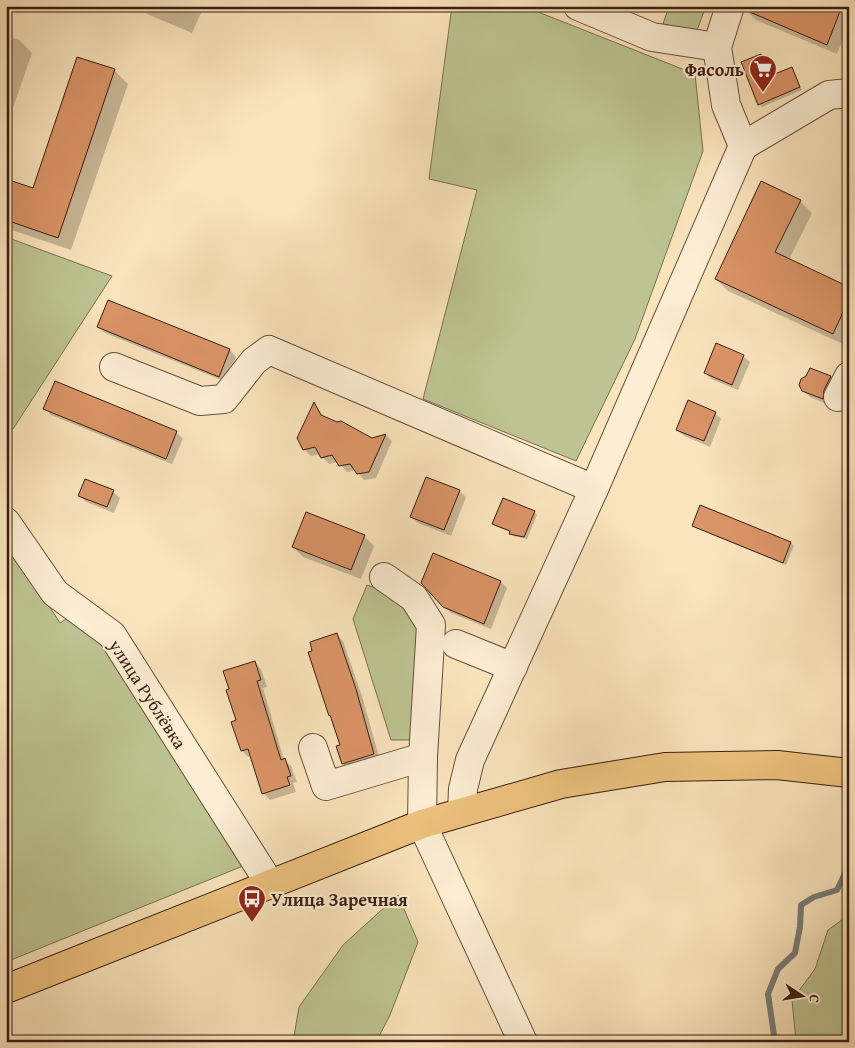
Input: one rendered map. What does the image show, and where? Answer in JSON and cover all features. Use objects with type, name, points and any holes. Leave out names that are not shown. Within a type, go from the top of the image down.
[{"type":"main road","points":[[6,990],[422,824],[561,784],[665,766],[777,765],[849,773]]},
{"type":"street","points":[[578,6],[652,37],[717,47]]},
{"type":"street","points":[[730,6],[717,47],[726,105],[743,146]]},
{"type":"street","points":[[462,812],[463,789],[470,760],[594,489],[743,146],[829,95],[849,93]]},
{"type":"street","points":[[114,367],[200,401],[224,398],[254,360],[269,350],[594,489]]},
{"type":"street","name":"улица Рублёвка","points":[[6,522],[55,593],[112,636],[270,884]]},
{"type":"street","points":[[384,577],[414,598],[431,625],[423,757],[422,824],[523,1042]]},
{"type":"street","points":[[456,644],[513,667]]},
{"type":"street","points":[[313,748],[326,786],[423,757]]},
{"type":"green space","points":[[452,6],[523,6],[695,74],[703,151],[635,339],[576,461],[423,399],[477,190],[429,179]]},
{"type":"green space","points":[[669,6],[706,6],[696,33],[663,24]]},
{"type":"green space","points":[[6,237],[112,276],[13,429],[6,434]]},
{"type":"green space","points":[[6,539],[60,623],[80,610],[243,866],[6,962]]},
{"type":"green space","points":[[367,585],[392,594],[421,625],[420,740],[391,740],[353,619]]},
{"type":"green space","points":[[398,895],[418,942],[390,1015],[376,1042],[293,1042],[299,1007],[343,945]]},
{"type":"green space","points":[[849,915],[849,1042],[796,1042],[792,1000],[815,969],[828,930]]},
{"type":"building","points":[[745,6],[842,6],[827,45],[745,10]]},
{"type":"building","points":[[761,54],[770,76],[792,67],[800,87],[758,105],[741,62]]},
{"type":"building","points":[[77,57],[115,69],[58,238],[6,220],[6,179],[33,188]]},
{"type":"building","points":[[761,181],[801,200],[775,252],[849,287],[849,299],[833,334],[715,279]]},
{"type":"building","points":[[108,300],[230,349],[219,377],[97,327]]},
{"type":"building","points":[[716,343],[744,355],[732,385],[704,373]]},
{"type":"building","points":[[810,368],[831,376],[824,390],[823,399],[802,391],[799,385],[801,379],[806,376]]},
{"type":"building","points":[[55,381],[177,431],[166,459],[43,409]]},
{"type":"building","points":[[688,400],[716,412],[704,441],[676,430]]},
{"type":"building","points":[[314,402],[321,415],[337,422],[341,421],[372,438],[386,434],[369,472],[357,474],[350,464],[339,466],[332,455],[321,458],[315,447],[303,450],[297,438]]},
{"type":"building","points":[[426,477],[460,490],[444,530],[410,517]]},
{"type":"building","points":[[85,479],[114,490],[107,507],[78,496]]},
{"type":"building","points":[[503,498],[535,511],[524,537],[509,534],[510,531],[492,524]]},
{"type":"building","points":[[700,505],[791,542],[783,563],[692,526]]},
{"type":"building","points":[[306,512],[365,535],[351,570],[292,547]]},
{"type":"building","points":[[433,553],[501,581],[484,624],[443,607],[421,583]]},
{"type":"building","points":[[337,633],[356,689],[374,754],[342,764],[336,746],[340,745],[308,652],[312,651],[310,642]]},
{"type":"building","points":[[255,661],[261,680],[257,681],[281,760],[285,758],[291,776],[287,777],[290,785],[262,794],[248,749],[241,751],[231,722],[236,720],[226,690],[229,689],[223,671]]},
{"type":"waterway","points":[[775,1042],[768,994],[778,969],[795,953],[800,927],[801,905],[814,897],[837,890],[849,865]]},
{"type":"place","name":"Фасоль","points":[[763,93]]},
{"type":"place","name":"Улица Заречная","points":[[252,923]]}]
